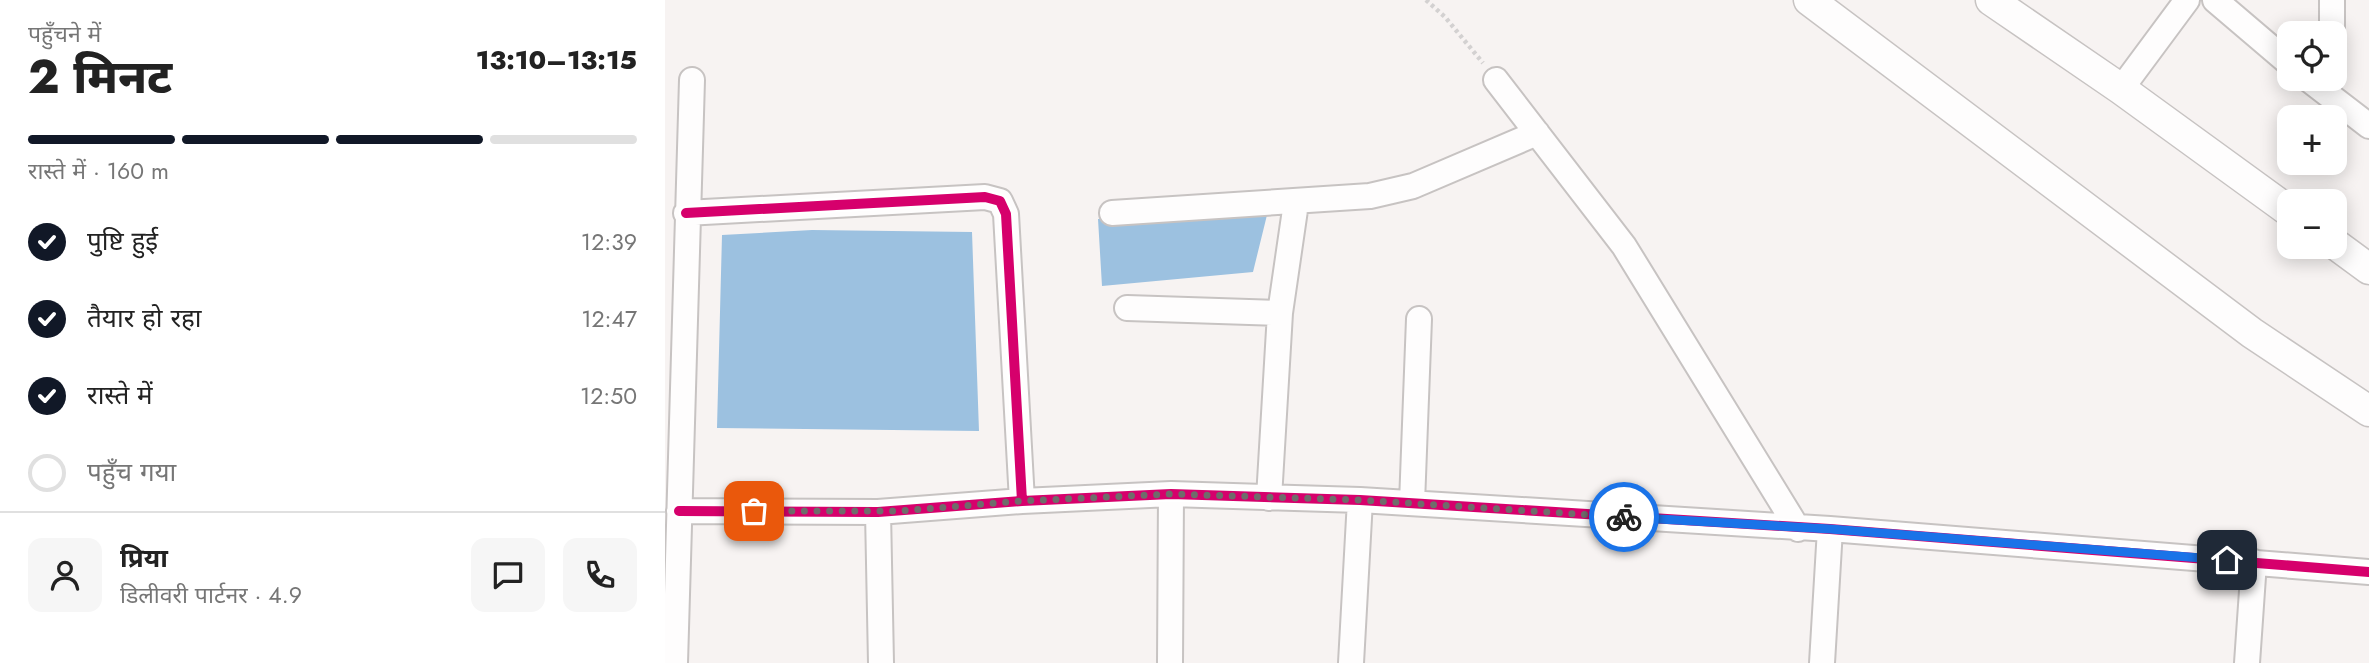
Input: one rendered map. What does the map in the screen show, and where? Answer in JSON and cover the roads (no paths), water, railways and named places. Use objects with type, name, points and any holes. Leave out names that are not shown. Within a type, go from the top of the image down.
[{"type":"street","points":[[1809,0],[2252,333],[2369,411]]},
{"type":"street","points":[[1991,0],[2121,89],[2277,202]]},
{"type":"street","points":[[2121,89],[2187,0]]},
{"type":"street","points":[[2214,0],[2277,53]]},
{"type":"street","points":[[2332,0],[2332,21]]},
{"type":"street","points":[[675,663],[686,213],[692,80]]},
{"type":"street","points":[[1496,80],[1624,246],[1798,529]]},
{"type":"street","points":[[2335,91],[2369,126]]},
{"type":"street","points":[[1112,213],[1370,197],[1413,186],[1537,133]]},
{"type":"street","points":[[686,213],[985,197],[1000,201],[1006,214],[1022,501]]},
{"type":"street","points":[[1269,498],[1280,313],[1296,203]]},
{"type":"street","points":[[2347,253],[2369,269]]},
{"type":"street","points":[[1127,308],[1280,313]]},
{"type":"street","points":[[1412,503],[1419,319]]},
{"type":"street","points":[[679,511],[878,512],[1022,501],[1171,494],[1360,500],[1830,529],[2369,572]]},
{"type":"street","points":[[1170,663],[1171,494]]},
{"type":"street","points":[[1351,663],[1360,500]]},
{"type":"street","points":[[878,512],[881,663]]},
{"type":"street","points":[[1822,663],[1830,529]]},
{"type":"street","points":[[2247,663],[2254,562]]},
{"type":"water","points":[[1152,213],[1267,215],[1253,272],[1102,286],[1098,219]]},
{"type":"water","points":[[812,230],[972,232],[979,431],[717,428],[722,235]]}]
